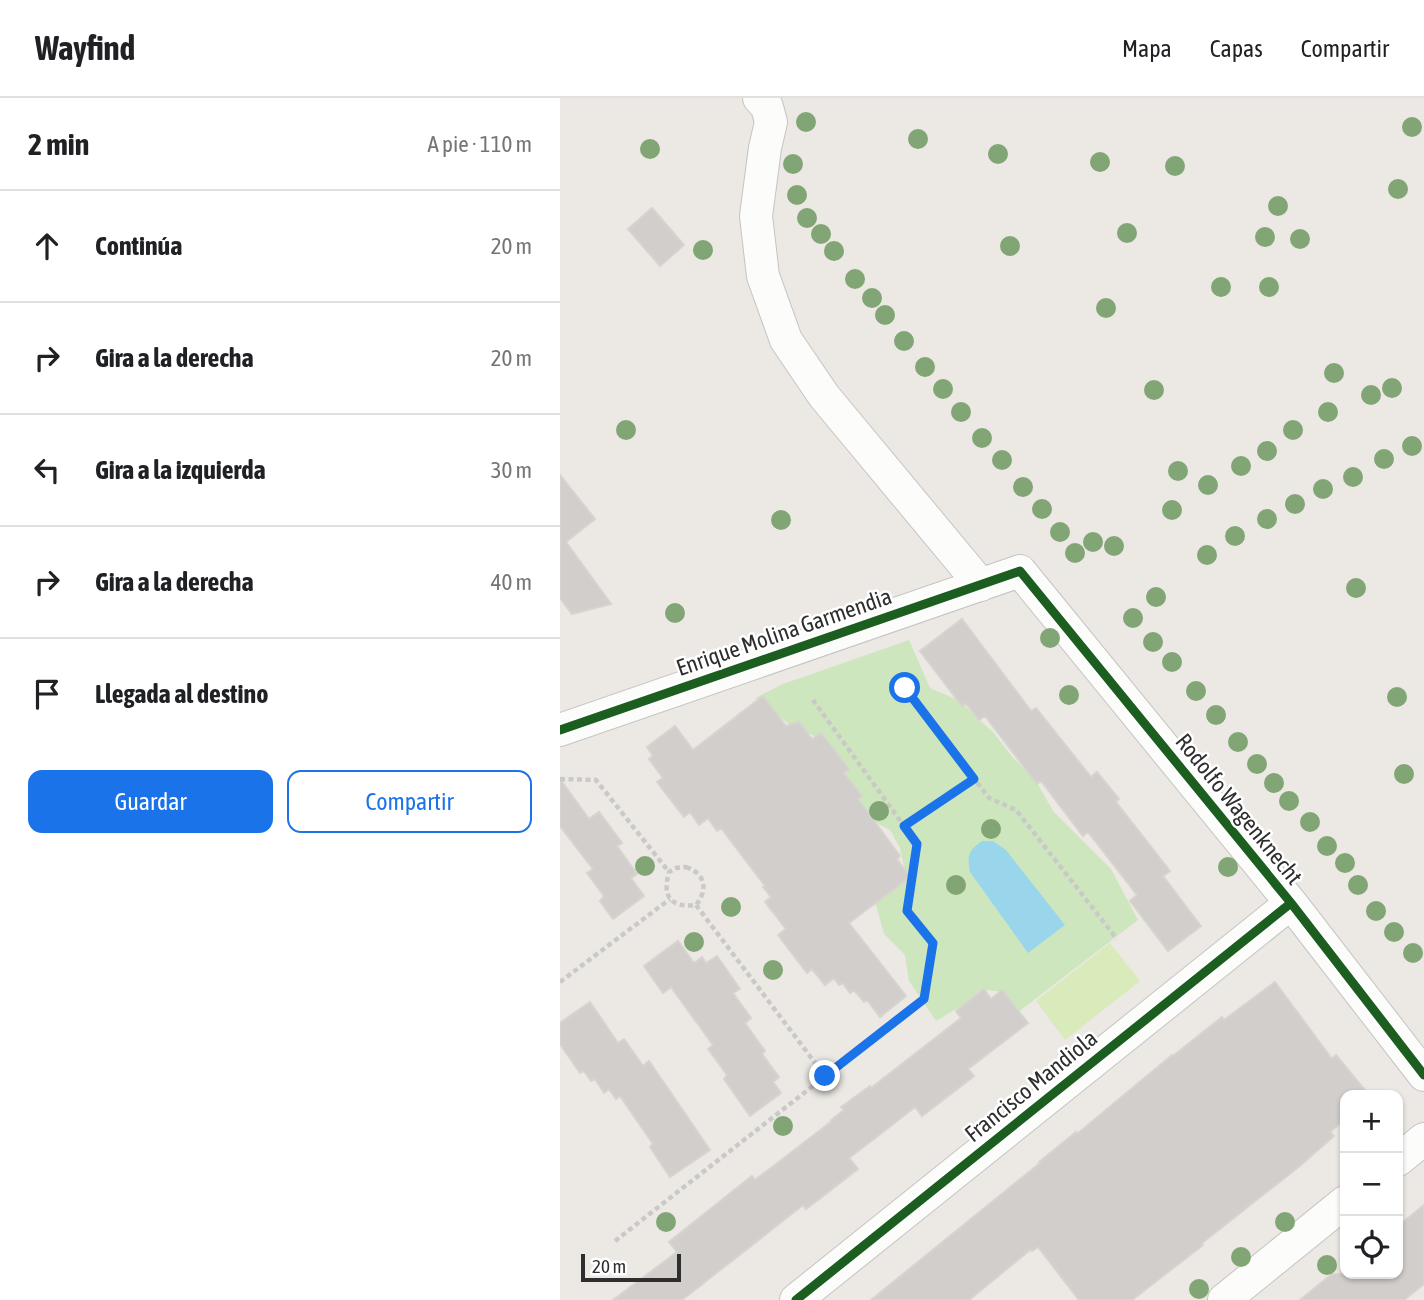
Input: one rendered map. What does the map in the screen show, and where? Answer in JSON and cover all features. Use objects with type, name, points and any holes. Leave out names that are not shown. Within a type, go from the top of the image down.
[{"type":"street","points":[[759,98],[767,107],[771,122],[756,216],[763,276],[786,340],[824,396],[981,585]]},
{"type":"street","name":"Enrique Molina Garmendia","points":[[560,730],[1020,571]]},
{"type":"street","name":"Rodolfo Wagenknecht","points":[[1020,571],[1291,903],[1424,1075]]},
{"type":"street","name":"Francisco Mandiola","points":[[796,1300],[1291,903]]},
{"type":"street","points":[[1403,1156],[1424,1139]]},
{"type":"street","points":[[1224,1300],[1340,1206]]},
{"type":"path","points":[[905,688],[989,798],[1016,810],[1117,939]]},
{"type":"path","points":[[615,1241],[924,999],[933,943],[907,911],[917,844],[813,701]]},
{"type":"path","points":[[560,779],[596,780],[669,872]]},
{"type":"path","points":[[904,826],[974,779]]},
{"type":"path","points":[[686,867],[694,870],[703,880],[702,898],[695,905],[682,906],[670,899],[665,889],[669,872],[686,867]]},
{"type":"path","points":[[560,982],[670,899]]},
{"type":"path","points":[[695,905],[825,1076]]},
{"type":"green space","points":[[909,640],[930,688],[958,700],[994,733],[1013,758],[1035,779],[1053,811],[1111,869],[1138,920],[1017,1013],[1002,992],[987,990],[936,1021],[909,981],[905,955],[884,934],[874,898],[905,872],[900,848],[890,830],[858,813],[827,742],[789,724],[755,698],[783,684]]},
{"type":"green space","points":[[1110,943],[1140,981],[1065,1040],[1036,1001]]},
{"type":"water","points":[[982,841],[993,841],[1006,850],[1065,925],[1028,953],[970,872],[970,854]]},
{"type":"building","points":[[652,208],[684,245],[660,266],[628,229]]},
{"type":"building","points":[[560,475],[595,519],[566,542],[611,604],[572,614],[560,598]]},
{"type":"building","points":[[962,619],[1031,711],[1036,708],[1091,777],[1097,772],[1119,799],[1116,802],[1170,871],[1163,876],[1201,926],[1168,951],[1130,901],[1137,895],[1088,832],[1083,836],[1041,781],[1037,784],[985,716],[979,720],[966,704],[962,706],[920,651]]},
{"type":"building","points":[[763,696],[786,726],[799,722],[812,739],[821,733],[849,769],[844,773],[862,796],[858,799],[900,856],[897,859],[910,877],[849,923],[906,996],[880,1017],[867,1000],[864,1002],[854,990],[850,993],[843,983],[839,985],[834,978],[825,985],[812,969],[807,973],[778,935],[786,929],[765,902],[771,897],[763,887],[765,886],[721,828],[717,831],[708,818],[699,825],[690,812],[684,817],[657,782],[663,778],[649,759],[653,756],[647,747],[675,726],[693,750]]},
{"type":"building","points":[[560,779],[589,819],[599,812],[622,843],[617,846],[637,874],[631,878],[644,896],[613,919],[600,901],[604,896],[587,873],[593,869],[560,826]]},
{"type":"building","points":[[678,941],[694,963],[702,957],[706,963],[717,956],[740,989],[733,993],[751,1018],[745,1023],[765,1051],[762,1054],[779,1077],[773,1082],[781,1093],[750,1116],[724,1079],[727,1075],[708,1049],[713,1045],[671,987],[663,993],[644,966]]},
{"type":"building","points":[[1275,982],[1332,1059],[1336,1055],[1365,1090],[1340,1090],[1340,1123],[1330,1132],[1334,1136],[1202,1243],[1203,1245],[1132,1300],[1079,1300],[1038,1247],[1030,1250],[969,1300],[871,1300],[1172,1055],[1222,1017],[1224,1020]]},
{"type":"building","points":[[984,989],[991,999],[1002,990],[1028,1023],[968,1069],[974,1076],[922,1116],[915,1107],[849,1158],[858,1169],[806,1209],[803,1205],[682,1300],[613,1300],[677,1252],[669,1242],[752,1176],[755,1180],[832,1121],[844,1110],[841,1107],[870,1086],[871,1088],[961,1018],[956,1011]]},
{"type":"building","points":[[590,1002],[618,1043],[624,1039],[643,1066],[649,1061],[710,1150],[670,1177],[650,1147],[653,1144],[620,1096],[616,1099],[609,1089],[604,1093],[595,1079],[591,1081],[584,1071],[580,1073],[560,1044],[560,1023]]},
{"type":"building","points":[[1424,1205],[1424,1284],[1404,1300],[1300,1300],[1332,1274],[1340,1274],[1340,1279],[1403,1279],[1403,1222]]},
{"type":"cycle path","points":[[560,730],[1020,571],[1291,903],[1424,1075]]},
{"type":"cycle path","points":[[796,1300],[1291,903]]},
{"type":"route","points":[[825,1076],[924,999],[933,943],[907,911],[917,844],[904,826],[974,779],[905,688]]}]
